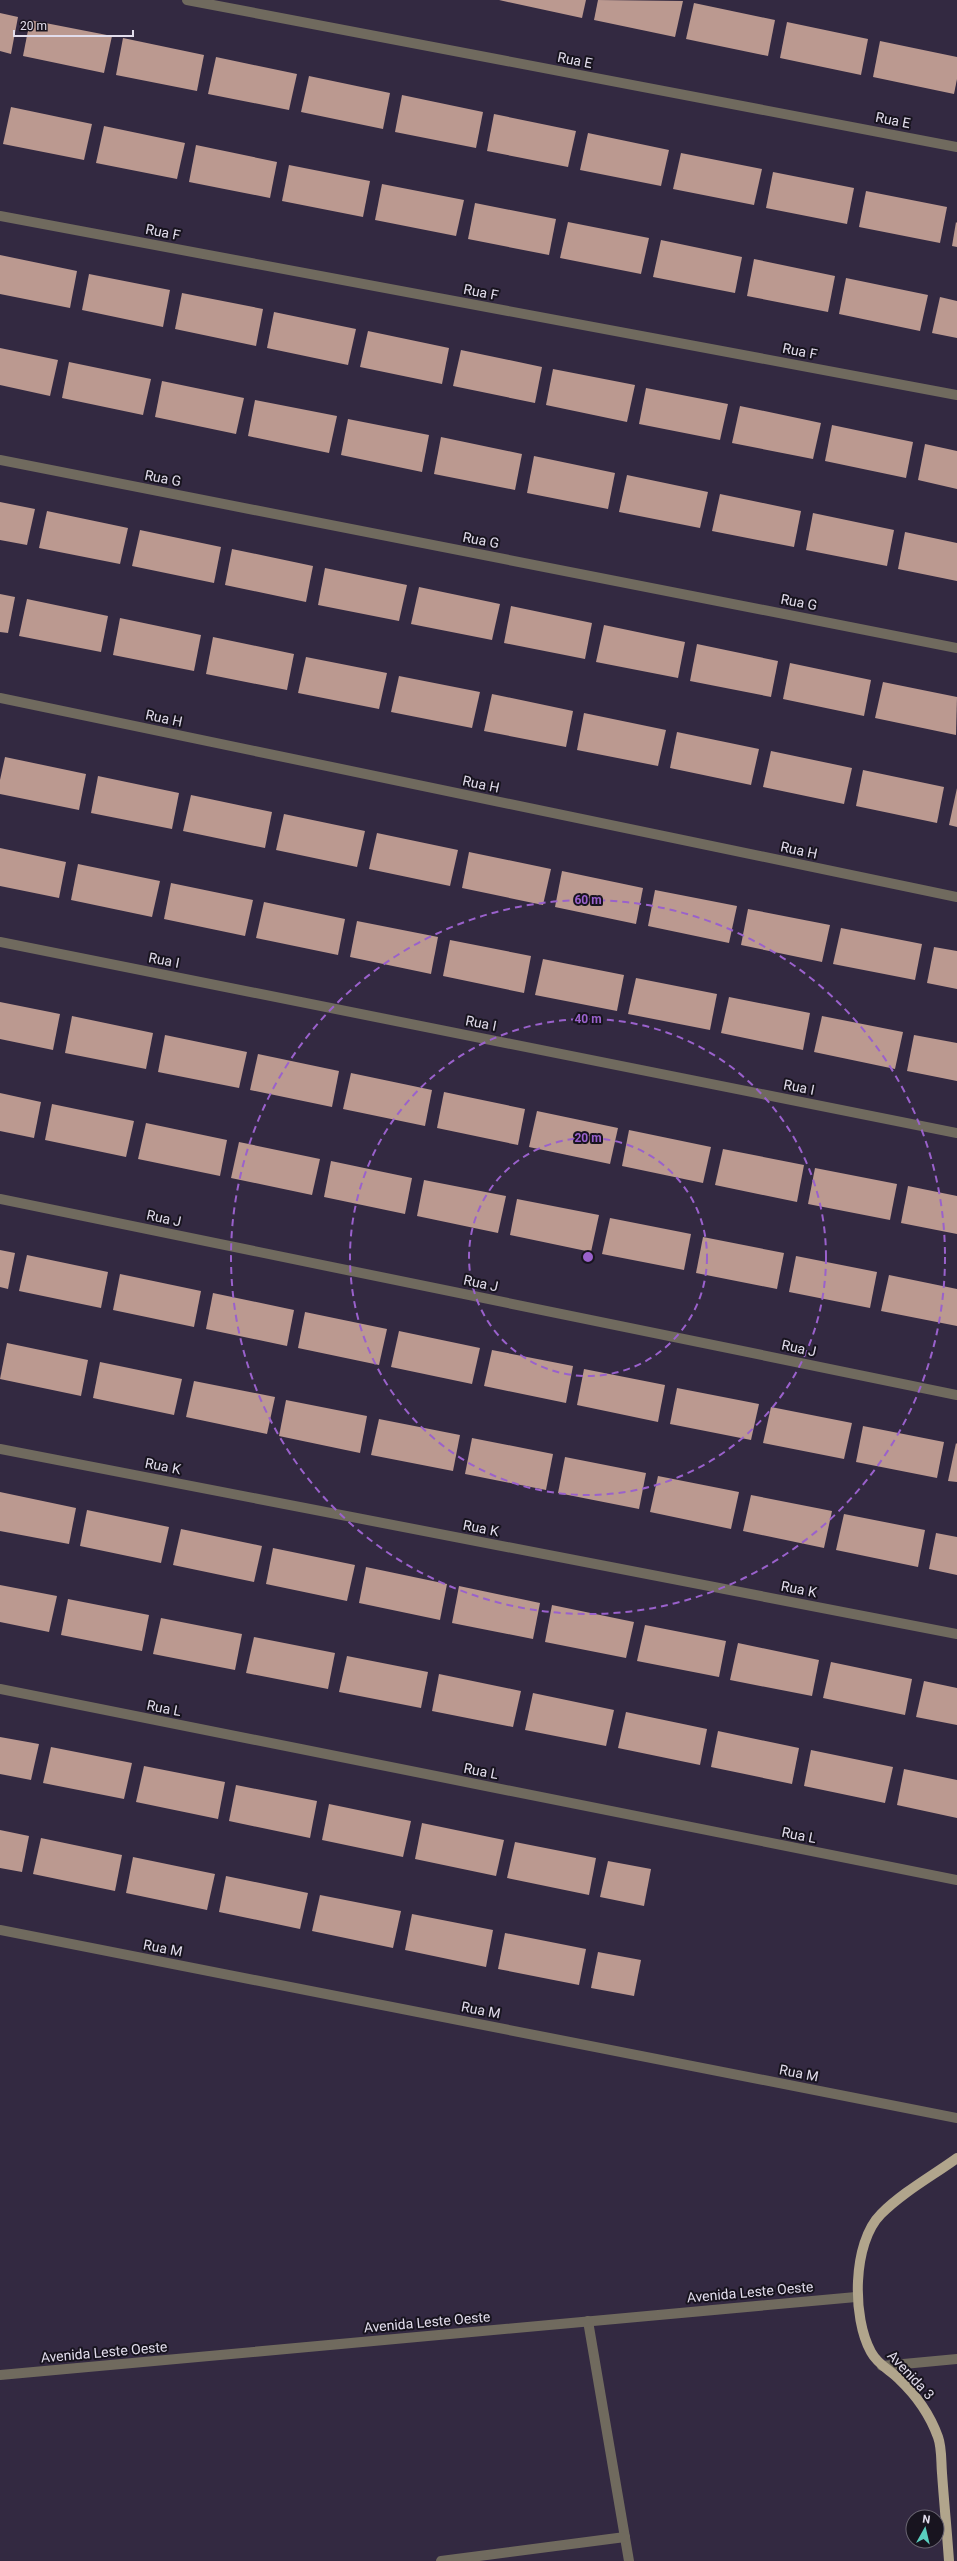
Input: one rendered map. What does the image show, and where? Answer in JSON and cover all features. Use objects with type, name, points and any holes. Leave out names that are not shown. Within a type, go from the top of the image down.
[{"type":"main road","name":"Avenida 3","points":[[949,2561],[938,2439],[928,2415],[914,2395],[899,2379],[882,2366],[871,2352],[860,2325],[856,2296],[858,2272],[866,2241],[880,2215],[957,2158]]},
{"type":"street","name":"Rua E","points":[[188,0],[957,147]]},
{"type":"street","name":"Rua F","points":[[0,216],[957,395]]},
{"type":"street","name":"Rua G","points":[[0,460],[957,648]]},
{"type":"street","name":"Rua H","points":[[0,698],[957,897]]},
{"type":"street","name":"Rua I","points":[[0,942],[957,1133]]},
{"type":"street","name":"Rua J","points":[[0,1199],[957,1395]]},
{"type":"street","name":"Rua K","points":[[0,1449],[957,1634]]},
{"type":"street","name":"Rua L","points":[[0,1689],[957,1880]]},
{"type":"street","name":"Rua M","points":[[0,1930],[957,2118]]},
{"type":"street","name":"Avenida Leste Oeste","points":[[0,2375],[856,2296]]},
{"type":"street","points":[[588,2321],[629,2561]]},
{"type":"street","points":[[882,2366],[957,2359]]},
{"type":"street","points":[[441,2561],[625,2537]]},
{"type":"building","points":[[499,0],[586,0],[582,18]]},
{"type":"building","points":[[598,0],[683,1],[675,37],[594,20]]},
{"type":"building","points":[[694,3],[775,20],[768,56],[686,39]]},
{"type":"building","points":[[0,13],[18,17],[11,54],[0,51]]},
{"type":"building","points":[[30,20],[112,36],[104,73],[23,56]]},
{"type":"building","points":[[787,22],[868,39],[861,75],[780,58]]},
{"type":"building","points":[[123,38],[204,55],[197,91],[116,75]]},
{"type":"building","points":[[880,41],[957,57],[957,79],[954,94],[873,77]]},
{"type":"building","points":[[216,57],[297,74],[289,110],[208,94]]},
{"type":"building","points":[[309,76],[390,93],[383,129],[301,112]]},
{"type":"building","points":[[402,95],[483,112],[476,148],[395,132]]},
{"type":"building","points":[[11,107],[92,124],[84,160],[3,144]]},
{"type":"building","points":[[494,114],[576,131],[568,167],[487,151]]},
{"type":"building","points":[[104,126],[185,143],[177,179],[96,163]]},
{"type":"building","points":[[588,133],[669,150],[661,186],[580,170]]},
{"type":"building","points":[[196,145],[277,162],[270,198],[189,182]]},
{"type":"building","points":[[681,153],[762,169],[754,205],[673,189]]},
{"type":"building","points":[[289,165],[370,181],[363,217],[282,201]]},
{"type":"building","points":[[773,172],[854,188],[847,224],[766,208]]},
{"type":"building","points":[[382,184],[464,200],[456,236],[375,220]]},
{"type":"building","points":[[866,191],[947,207],[940,243],[859,227]]},
{"type":"building","points":[[475,203],[556,219],[549,255],[468,239]]},
{"type":"building","points":[[568,222],[649,238],[641,274],[560,258]]},
{"type":"building","points":[[956,222],[957,223],[957,247],[952,246]]},
{"type":"building","points":[[661,240],[742,257],[735,293],[653,277]]},
{"type":"building","points":[[0,255],[77,271],[70,308],[0,294]]},
{"type":"building","points":[[754,259],[835,276],[828,312],[747,296]]},
{"type":"building","points":[[89,274],[170,290],[163,327],[82,310]]},
{"type":"building","points":[[846,278],[928,295],[920,331],[839,314]]},
{"type":"building","points":[[182,293],[263,309],[256,346],[175,329]]},
{"type":"building","points":[[940,297],[957,301],[957,338],[932,333]]},
{"type":"building","points":[[274,312],[356,329],[348,365],[267,348]]},
{"type":"building","points":[[368,331],[449,348],[442,384],[360,367]]},
{"type":"building","points":[[0,348],[58,360],[50,396],[0,385]]},
{"type":"building","points":[[461,350],[542,367],[535,403],[453,386]]},
{"type":"building","points":[[69,362],[151,379],[143,415],[62,398]]},
{"type":"building","points":[[553,369],[635,385],[627,422],[546,405]]},
{"type":"building","points":[[162,381],[244,398],[236,434],[155,417]]},
{"type":"building","points":[[646,388],[728,404],[720,440],[639,424]]},
{"type":"building","points":[[255,400],[337,416],[329,453],[248,436]]},
{"type":"building","points":[[740,406],[821,423],[813,459],[732,443]]},
{"type":"building","points":[[348,419],[429,435],[422,472],[341,455]]},
{"type":"building","points":[[832,425],[913,442],[906,478],[825,461]]},
{"type":"building","points":[[441,437],[522,454],[515,490],[434,474]]},
{"type":"building","points":[[925,444],[957,451],[957,489],[918,480]]},
{"type":"building","points":[[534,456],[615,473],[608,509],[527,493]]},
{"type":"building","points":[[627,475],[708,492],[700,528],[619,512]]},
{"type":"building","points":[[720,494],[801,511],[794,547],[712,531]]},
{"type":"building","points":[[0,502],[35,509],[27,545],[0,540]]},
{"type":"building","points":[[47,511],[128,528],[120,564],[39,548]]},
{"type":"building","points":[[813,513],[894,530],[887,566],[806,550]]},
{"type":"building","points":[[140,530],[221,547],[214,583],[132,566]]},
{"type":"building","points":[[905,532],[957,543],[957,581],[898,569]]},
{"type":"building","points":[[232,549],[313,566],[306,602],[225,585]]},
{"type":"building","points":[[325,568],[407,585],[399,621],[318,605]]},
{"type":"building","points":[[419,587],[500,604],[492,640],[411,624]]},
{"type":"building","points":[[0,594],[15,597],[8,633],[0,632]]},
{"type":"building","points":[[27,599],[108,616],[101,652],[19,636]]},
{"type":"building","points":[[511,606],[592,623],[585,659],[504,643]]},
{"type":"building","points":[[120,618],[201,635],[194,671],[113,655]]},
{"type":"building","points":[[604,625],[685,642],[678,678],[596,662]]},
{"type":"building","points":[[213,637],[294,654],[287,690],[206,674]]},
{"type":"building","points":[[697,644],[778,661],[771,697],[690,681]]},
{"type":"building","points":[[306,657],[387,673],[379,709],[298,693]]},
{"type":"building","points":[[790,663],[871,680],[864,716],[783,699]]},
{"type":"building","points":[[399,676],[480,692],[472,728],[391,712]]},
{"type":"building","points":[[883,682],[957,697],[956,735],[875,718]]},
{"type":"building","points":[[492,694],[573,711],[566,747],[484,731]]},
{"type":"building","points":[[584,713],[666,730],[658,766],[577,750]]},
{"type":"building","points":[[677,732],[759,749],[751,785],[670,768]]},
{"type":"building","points":[[771,751],[852,768],[844,804],[763,787]]},
{"type":"building","points":[[5,757],[86,774],[79,810],[0,794],[0,780]]},
{"type":"building","points":[[863,770],[944,787],[937,823],[856,806]]},
{"type":"building","points":[[98,776],[179,793],[172,829],[91,813]]},
{"type":"building","points":[[957,788],[957,827],[949,825]]},
{"type":"building","points":[[191,795],[272,812],[265,848],[183,831]]},
{"type":"building","points":[[284,814],[365,831],[357,867],[276,850]]},
{"type":"building","points":[[377,833],[458,850],[450,886],[369,869]]},
{"type":"building","points":[[0,848],[66,862],[59,898],[0,886]]},
{"type":"building","points":[[469,852],[551,869],[543,905],[462,888]]},
{"type":"building","points":[[78,864],[160,881],[152,917],[71,900]]},
{"type":"building","points":[[562,871],[643,888],[636,924],[555,907]]},
{"type":"building","points":[[171,883],[253,900],[245,936],[164,919]]},
{"type":"building","points":[[655,890],[737,906],[729,943],[648,926]]},
{"type":"building","points":[[264,902],[345,919],[338,955],[256,938]]},
{"type":"building","points":[[748,909],[830,925],[822,962],[741,945]]},
{"type":"building","points":[[357,921],[438,937],[431,974],[350,957]]},
{"type":"building","points":[[841,928],[922,944],[915,980],[833,964]]},
{"type":"building","points":[[450,940],[531,956],[524,993],[443,976]]},
{"type":"building","points":[[934,947],[957,951],[957,989],[927,983]]},
{"type":"building","points":[[543,959],[624,975],[617,1011],[535,995]]},
{"type":"building","points":[[636,978],[717,994],[710,1030],[628,1014]]},
{"type":"building","points":[[729,997],[810,1013],[803,1050],[721,1033]]},
{"type":"building","points":[[0,1002],[60,1014],[53,1050],[0,1039]]},
{"type":"building","points":[[72,1016],[153,1033],[146,1069],[65,1053]]},
{"type":"building","points":[[822,1016],[903,1032],[895,1069],[814,1052]]},
{"type":"building","points":[[165,1035],[247,1052],[239,1088],[158,1072]]},
{"type":"building","points":[[914,1035],[957,1043],[957,1081],[907,1071]]},
{"type":"building","points":[[258,1054],[339,1071],[332,1107],[250,1090]]},
{"type":"building","points":[[351,1073],[432,1090],[425,1126],[343,1109]]},
{"type":"building","points":[[444,1092],[525,1109],[518,1145],[437,1128]]},
{"type":"building","points":[[0,1093],[41,1102],[34,1138],[0,1131]]},
{"type":"building","points":[[52,1104],[134,1121],[126,1157],[45,1140]]},
{"type":"building","points":[[537,1111],[618,1128],[610,1164],[529,1147]]},
{"type":"building","points":[[146,1123],[227,1140],[220,1176],[138,1159]]},
{"type":"building","points":[[629,1130],[711,1147],[703,1183],[622,1166]]},
{"type":"building","points":[[239,1142],[320,1159],[312,1195],[231,1178]]},
{"type":"building","points":[[723,1149],[804,1165],[797,1202],[715,1185]]},
{"type":"building","points":[[331,1161],[412,1178],[405,1214],[324,1197]]},
{"type":"building","points":[[815,1168],[897,1184],[890,1220],[808,1204]]},
{"type":"building","points":[[424,1180],[506,1196],[498,1233],[417,1216]]},
{"type":"building","points":[[908,1186],[957,1196],[957,1234],[901,1223]]},
{"type":"building","points":[[517,1199],[599,1215],[591,1252],[510,1235]]},
{"type":"building","points":[[610,1218],[691,1234],[684,1270],[602,1254]]},
{"type":"building","points":[[703,1237],[784,1253],[777,1289],[696,1273]]},
{"type":"building","points":[[0,1250],[15,1253],[8,1289],[0,1287]]},
{"type":"building","points":[[27,1255],[108,1272],[101,1308],[19,1291]]},
{"type":"building","points":[[796,1256],[877,1272],[870,1308],[789,1292]]},
{"type":"building","points":[[120,1274],[201,1291],[194,1327],[113,1310]]},
{"type":"building","points":[[889,1275],[957,1289],[957,1326],[881,1311]]},
{"type":"building","points":[[213,1293],[294,1310],[287,1346],[206,1329]]},
{"type":"building","points":[[305,1312],[387,1329],[379,1365],[298,1348]]},
{"type":"building","points":[[399,1331],[480,1348],[472,1384],[391,1367]]},
{"type":"building","points":[[7,1343],[88,1360],[81,1396],[0,1379]]},
{"type":"building","points":[[492,1350],[573,1366],[566,1403],[484,1386]]},
{"type":"building","points":[[100,1362],[182,1379],[174,1415],[93,1398]]},
{"type":"building","points":[[584,1369],[665,1385],[658,1422],[577,1405]]},
{"type":"building","points":[[194,1381],[275,1397],[267,1434],[186,1417]]},
{"type":"building","points":[[677,1388],[759,1404],[751,1440],[670,1424]]},
{"type":"building","points":[[286,1400],[367,1416],[360,1453],[279,1436]]},
{"type":"building","points":[[771,1407],[852,1423],[844,1459],[763,1443]]},
{"type":"building","points":[[379,1419],[460,1435],[453,1471],[371,1455]]},
{"type":"building","points":[[863,1426],[944,1442],[937,1478],[856,1462]]},
{"type":"building","points":[[472,1438],[553,1454],[546,1490],[465,1474]]},
{"type":"building","points":[[956,1443],[957,1444],[957,1482],[948,1481]]},
{"type":"building","points":[[565,1457],[646,1473],[639,1509],[558,1493]]},
{"type":"building","points":[[658,1476],[739,1492],[731,1529],[650,1512]]},
{"type":"building","points":[[0,1492],[76,1508],[69,1544],[0,1531]]},
{"type":"building","points":[[751,1495],[832,1511],[824,1548],[743,1531]]},
{"type":"building","points":[[87,1510],[169,1527],[161,1563],[80,1546]]},
{"type":"building","points":[[844,1514],[925,1530],[918,1567],[836,1550]]},
{"type":"building","points":[[181,1529],[262,1546],[254,1582],[173,1565]]},
{"type":"building","points":[[936,1533],[957,1537],[957,1575],[929,1569]]},
{"type":"building","points":[[273,1548],[355,1565],[347,1601],[266,1584]]},
{"type":"building","points":[[366,1567],[447,1584],[440,1620],[359,1603]]},
{"type":"building","points":[[0,1585],[57,1596],[49,1632],[0,1622]]},
{"type":"building","points":[[459,1586],[540,1603],[533,1639],[452,1623]]},
{"type":"building","points":[[68,1599],[149,1615],[142,1651],[61,1635]]},
{"type":"building","points":[[552,1605],[634,1622],[626,1658],[545,1642]]},
{"type":"building","points":[[161,1618],[242,1634],[235,1670],[153,1654]]},
{"type":"building","points":[[645,1625],[726,1641],[719,1677],[637,1661]]},
{"type":"building","points":[[254,1637],[335,1653],[328,1689],[246,1673]]},
{"type":"building","points":[[738,1643],[819,1660],[812,1696],[730,1680]]},
{"type":"building","points":[[347,1656],[428,1672],[421,1708],[339,1692]]},
{"type":"building","points":[[831,1662],[912,1679],[905,1715],[823,1698]]},
{"type":"building","points":[[439,1674],[521,1691],[513,1727],[432,1711]]},
{"type":"building","points":[[924,1681],[957,1688],[957,1725],[916,1717]]},
{"type":"building","points":[[533,1693],[614,1710],[606,1746],[525,1730]]},
{"type":"building","points":[[626,1712],[707,1729],[700,1765],[618,1748]]},
{"type":"building","points":[[718,1731],[799,1748],[792,1784],[711,1767]]},
{"type":"building","points":[[0,1737],[39,1744],[31,1780],[0,1774]]},
{"type":"building","points":[[51,1747],[132,1763],[124,1799],[43,1783]]},
{"type":"building","points":[[811,1750],[893,1767],[885,1803],[804,1786]]},
{"type":"building","points":[[144,1766],[225,1782],[218,1819],[136,1802]]},
{"type":"building","points":[[904,1769],[957,1780],[957,1818],[897,1805]]},
{"type":"building","points":[[236,1785],[317,1801],[310,1838],[229,1821]]},
{"type":"building","points":[[329,1804],[411,1821],[403,1857],[322,1840]]},
{"type":"building","points":[[422,1823],[504,1840],[496,1876],[415,1859]]},
{"type":"building","points":[[0,1830],[29,1836],[22,1872],[0,1868]]},
{"type":"building","points":[[41,1838],[122,1855],[115,1891],[33,1874]]},
{"type":"building","points":[[515,1842],[596,1858],[589,1895],[507,1878]]},
{"type":"building","points":[[133,1857],[215,1874],[207,1910],[126,1893]]},
{"type":"building","points":[[608,1861],[651,1869],[644,1906],[600,1897]]},
{"type":"building","points":[[226,1876],[308,1893],[300,1929],[219,1912]]},
{"type":"building","points":[[320,1895],[401,1911],[393,1948],[312,1931]]},
{"type":"building","points":[[412,1914],[493,1930],[486,1967],[405,1950]]},
{"type":"building","points":[[505,1933],[586,1949],[579,1985],[498,1969]]},
{"type":"building","points":[[598,1952],[641,1960],[634,1996],[591,1988]]}]
